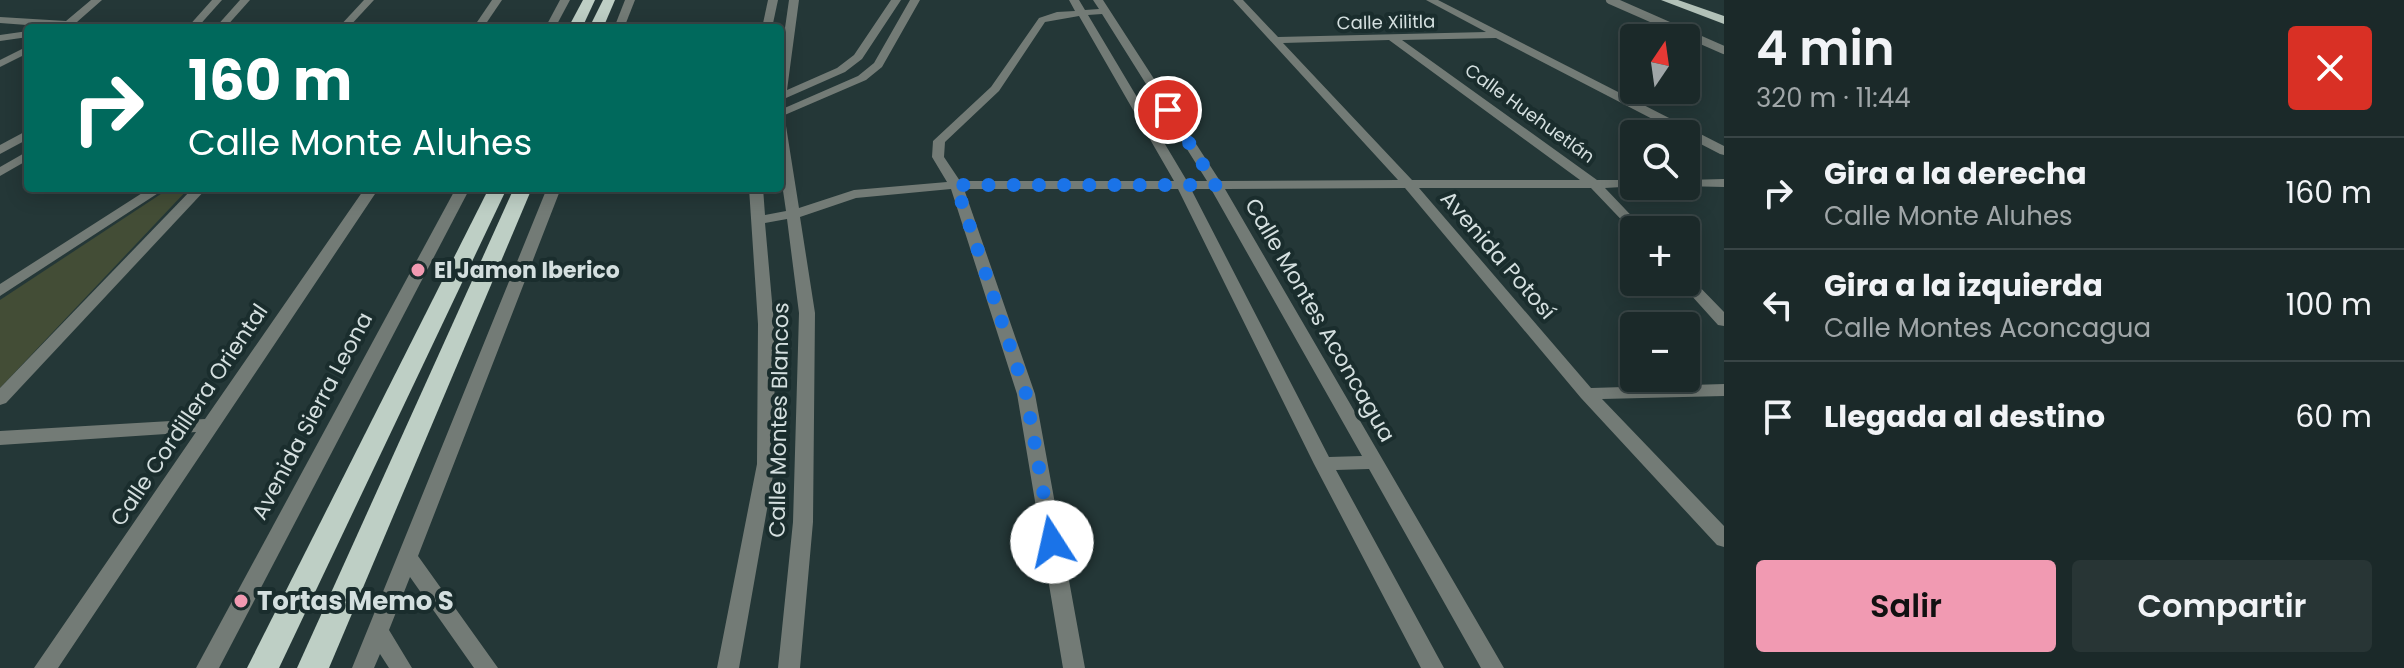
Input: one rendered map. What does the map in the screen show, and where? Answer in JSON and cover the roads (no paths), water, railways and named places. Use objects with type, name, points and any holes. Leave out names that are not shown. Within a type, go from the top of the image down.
[{"type":"highway","points":[[577,24],[589,0]]},
{"type":"highway","points":[[598,24],[609,0]]},
{"type":"highway","points":[[263,668],[496,192]]},
{"type":"highway","points":[[313,668],[521,192]]},
{"type":"main road","points":[[1667,0],[1723,17]]},
{"type":"main road","points":[[1694,0],[1723,17]]},
{"type":"street","points":[[68,24],[97,0]]},
{"type":"street","points":[[196,24],[217,0]]},
{"type":"street","points":[[224,24],[245,0]]},
{"type":"street","points":[[347,24],[369,0]]},
{"type":"street","points":[[481,24],[497,0]]},
{"type":"street","points":[[552,24],[565,0]]},
{"type":"street","points":[[621,24],[630,0]]},
{"type":"street","points":[[768,24],[773,0]]},
{"type":"street","points":[[784,70],[794,0]]},
{"type":"street","points":[[784,96],[841,70],[858,57],[896,0]]},
{"type":"street","points":[[784,112],[862,78],[878,65],[915,0]]},
{"type":"street","name":"Avenida Potosí","points":[[1238,0],[1410,186],[1587,394],[1724,539]]},
{"type":"street","points":[[1431,0],[1724,151]]},
{"type":"street","points":[[1074,668],[1026,394],[956,185],[938,157],[939,141],[995,89],[1042,20],[1078,6],[1101,5]]},
{"type":"street","name":"Calle Montes Aconcagua","points":[[1101,5],[1216,185],[1493,668]]},
{"type":"street","points":[[1078,6],[1183,185],[1323,464],[1433,668]]},
{"type":"street","points":[[0,20],[54,24]]},
{"type":"street","points":[[0,38],[24,35]]},
{"type":"street","name":"Calle Xilitla","points":[[1273,40],[1500,35]]},
{"type":"street","name":"Calle Huehuetlán","points":[[1391,37],[1595,185],[1625,216]]},
{"type":"street","points":[[0,64],[24,51]]},
{"type":"street","points":[[0,150],[24,136]]},
{"type":"street","name":"Calle Montes Blancos","points":[[784,151],[807,313],[803,522],[789,668]]},
{"type":"street","points":[[0,172],[24,157]]},
{"type":"street","points":[[1700,184],[1724,183]]},
{"type":"street","points":[[760,220],[794,214],[854,194],[956,185],[1620,184]]},
{"type":"street","points":[[0,291],[153,192]]},
{"type":"street","points":[[0,399],[196,192]]},
{"type":"street","name":"Calle Cordillera Oriental","points":[[45,668],[369,192]]},
{"type":"street","name":"Avenida Sierra Leona","points":[[207,668],[461,192]]},
{"type":"street","points":[[363,668],[552,192]]},
{"type":"street","name":"Calle Montes Blancos","points":[[728,668],[766,464],[766,324],[756,192]]},
{"type":"street","points":[[1700,296],[1724,321]]},
{"type":"street","points":[[1587,394],[1724,390]]},
{"type":"street","points":[[0,438],[212,425]]},
{"type":"street","points":[[1323,464],[1377,462]]},
{"type":"street","points":[[408,558],[487,668]]},
{"type":"street","points":[[378,631],[401,668]]},
{"type":"lane","points":[[1610,0],[1724,50]]},
{"type":"place","name":"El Jamon Iberico","points":[[418,270]]},
{"type":"place","name":"Tortas Memo S","points":[[241,601]]}]
